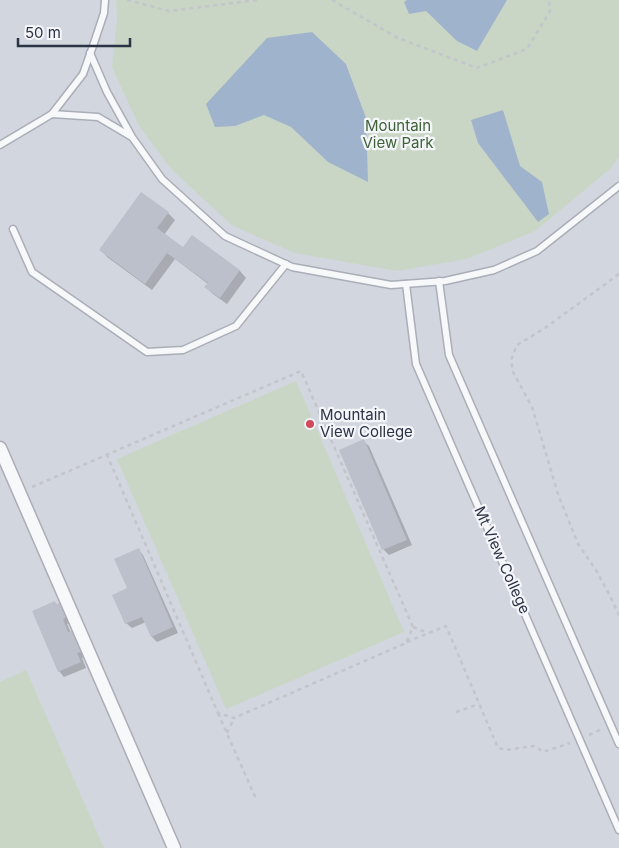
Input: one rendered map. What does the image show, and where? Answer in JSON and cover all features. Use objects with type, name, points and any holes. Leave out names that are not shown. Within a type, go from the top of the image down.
[{"type":"street","points":[[0,448],[174,848]]},
{"type":"lane","points":[[0,145],[52,114],[83,74],[104,13],[105,0]]},
{"type":"lane","points":[[90,53],[107,92],[132,137],[162,179],[225,236],[292,267],[391,285],[439,281],[494,270],[537,251],[619,186]]},
{"type":"lane","points":[[52,114],[98,117],[132,137]]},
{"type":"lane","points":[[13,229],[32,272],[147,352],[182,350],[236,326],[286,264]]},
{"type":"lane","points":[[439,281],[449,355],[619,744]]},
{"type":"lane","name":"Mt View College","points":[[406,284],[416,364],[619,830]]},
{"type":"path","points":[[127,0],[169,11],[258,0]]},
{"type":"path","points":[[332,0],[398,38],[478,68],[527,49],[550,11],[549,0]]},
{"type":"path","points":[[619,274],[545,328],[517,345],[511,360],[513,372],[532,407],[558,494],[578,544],[596,570],[619,615]]},
{"type":"path","points":[[19,492],[301,371],[413,627],[428,633]]},
{"type":"path","points":[[107,455],[256,799]]},
{"type":"path","points":[[218,713],[234,718],[446,626],[498,748],[506,750],[532,746],[543,752],[580,740],[611,725]]},
{"type":"path","points":[[406,643],[413,627]]},
{"type":"path","points":[[456,712],[479,704]]},
{"type":"path","points":[[227,733],[234,718]]},
{"type":"shaded area","name":"Mountain View College","points":[[0,0],[619,0],[619,848],[0,848]]},
{"type":"green space","name":"Mountain View Park","points":[[116,0],[619,0],[619,156],[611,168],[535,231],[467,259],[397,271],[295,253],[233,226],[172,170],[139,126],[112,67],[117,19]]},
{"type":"green space","points":[[296,381],[404,632],[226,709],[117,459]]},
{"type":"green space","points":[[26,670],[104,848],[0,848],[0,682]]},
{"type":"water","points":[[407,0],[507,0],[477,51],[457,41],[426,11],[409,14],[404,2]]},
{"type":"water","points":[[312,32],[346,64],[366,118],[368,182],[328,162],[291,127],[264,115],[235,126],[215,127],[206,104],[267,38]]},
{"type":"water","points":[[503,110],[520,166],[542,182],[549,214],[538,222],[478,143],[471,120]]},
{"type":"building","points":[[141,192],[169,212],[157,228],[183,247],[192,235],[240,270],[220,298],[204,287],[208,283],[167,253],[145,284],[99,250]]},
{"type":"building","points":[[364,439],[407,540],[382,550],[339,450]]},
{"type":"building","points":[[139,548],[173,627],[151,637],[142,617],[125,624],[112,595],[127,588],[114,559]]},
{"type":"building","points":[[55,601],[56,604],[62,602],[68,616],[63,619],[68,632],[74,630],[83,651],[77,653],[81,662],[58,672],[32,611]]},
{"type":"place","name":"Mountain View College","points":[[310,424]]}]
